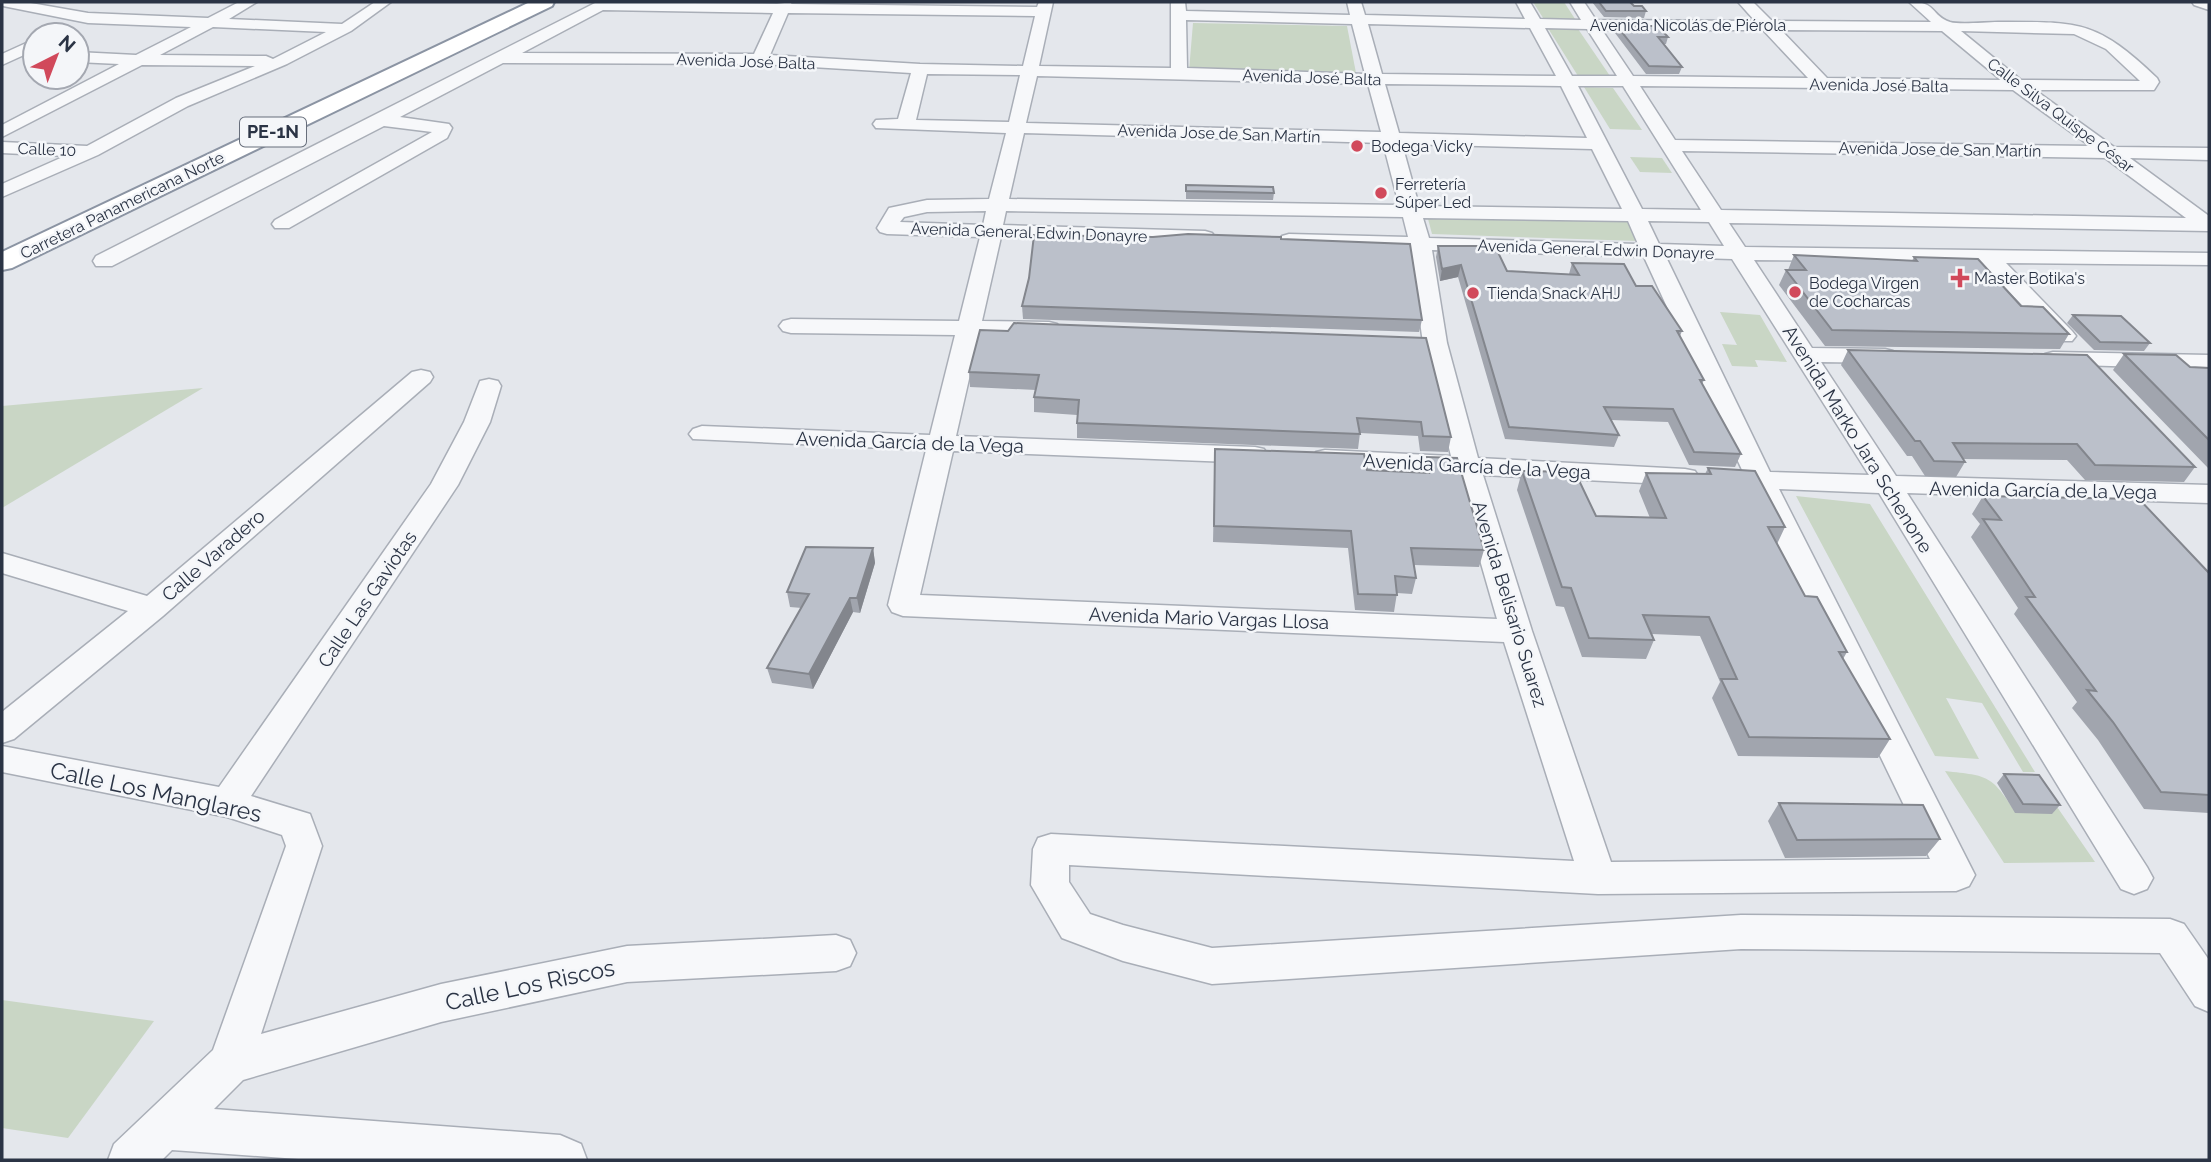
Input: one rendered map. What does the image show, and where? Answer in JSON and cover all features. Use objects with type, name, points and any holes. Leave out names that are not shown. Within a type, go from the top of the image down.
[{"type":"highway","name":"Carretera Panamericana Norte","points":[[2,243],[516,2]]},
{"type":"highway","name":"Carretera Panamericana Norte","points":[[2,262],[545,2]]},
{"type":"street","points":[[2,2],[88,18],[346,28]]},
{"type":"street","points":[[81,21],[120,2]]},
{"type":"street","points":[[2,132],[250,2]]},
{"type":"street","points":[[2,191],[91,151],[182,102],[281,61],[346,28],[384,2]]},
{"type":"street","name":"Avenida Marko Jara Schenone","points":[[1577,2],[1889,486],[2134,878]]},
{"type":"street","points":[[1745,2],[1823,84]]},
{"type":"street","name":"Calle Silva Quispe César","points":[[1916,2],[2020,87],[2209,225]]},
{"type":"street","points":[[2199,2],[2209,6]]},
{"type":"street","points":[[104,261],[604,4],[1045,7],[998,205],[989,231],[941,442]]},
{"type":"street","points":[[760,59],[783,4]]},
{"type":"street","points":[[1177,8],[1179,73]]},
{"type":"street","name":"Avenida Nicolás de Piérola","points":[[1177,8],[1529,13],[1591,25],[2062,27],[2087,31],[2108,41],[2151,82],[2148,86],[2125,86]]},
{"type":"street","name":"Avenida Belisario Suarez","points":[[1356,10],[1420,244],[1435,344],[1466,464],[1516,631],[1598,878]]},
{"type":"street","points":[[1529,13],[1636,216],[1761,481],[1956,875],[1598,878],[1051,849],[1050,885],[1076,926],[1123,943],[1212,966],[1741,932],[2170,936],[2209,993]]},
{"type":"street","points":[[91,58],[281,61]]},
{"type":"street","name":"Avenida José Balta","points":[[500,58],[760,59],[920,69],[1568,83],[2125,86]]},
{"type":"street","points":[[906,124],[920,69]]},
{"type":"street","points":[[282,224],[430,141],[441,134],[443,128],[380,120]]},
{"type":"street","name":"Avenida Jose de San Martín","points":[[882,124],[1598,144]]},
{"type":"street","name":"Avenida Jose de San Martín","points":[[1670,145],[2209,154]]},
{"type":"street","name":"Calle 10","points":[[2,147],[91,151]]},
{"type":"street","name":"Avenida General Edwin Donayre","points":[[1226,238],[887,228],[896,212],[927,205],[2209,225]]},
{"type":"street","name":"Avenida General Edwin Donayre","points":[[1267,239],[1740,254],[2209,259]]},
{"type":"street","points":[[1986,255],[2106,380]]},
{"type":"street","points":[[791,326],[969,326],[1065,330]]},
{"type":"street","points":[[1408,342],[1435,344]]},
{"type":"street","points":[[1805,355],[1912,357]]},
{"type":"street","points":[[2034,359],[2209,362]]},
{"type":"street","name":"Calle Varadero","points":[[2,730],[152,608],[421,377]]},
{"type":"street","name":"Calle Las Gaviotas","points":[[227,803],[444,485],[477,422],[489,386]]},
{"type":"street","name":"Avenida García de la Vega","points":[[702,434],[1466,464],[1889,486],[2122,492],[2209,491]]},
{"type":"street","name":"Avenida Mario Vargas Llosa","points":[[941,442],[903,605],[1516,631]]},
{"type":"street","points":[[2190,469],[2209,491]]},
{"type":"street","points":[[2122,492],[2151,522]]},
{"type":"street","points":[[2,563],[152,608]]},
{"type":"street","name":"Calle Los Manglares","points":[[2,759],[227,803],[297,825],[304,846],[230,1063],[130,1160]]},
{"type":"street","name":"Calle Los Riscos","points":[[230,1063],[441,1003],[627,964],[836,953]]},
{"type":"street","points":[[166,1127],[563,1159]]},
{"type":"green space","points":[[1533,2],[1564,2],[1577,22],[1545,21]]},
{"type":"green space","points":[[1193,23],[1347,26],[1356,73],[1189,71]]},
{"type":"green space","points":[[1546,25],[1576,26],[1610,76],[1578,76]]},
{"type":"green space","points":[[1584,87],[1613,88],[1642,130],[1610,129]]},
{"type":"green space","points":[[1630,157],[1662,158],[1672,173],[1640,172]]},
{"type":"green space","points":[[1427,215],[1628,222],[1638,241],[1432,234]]},
{"type":"green space","points":[[1720,312],[1760,315],[1787,362],[1755,360],[1758,367],[1732,366],[1722,344],[1737,345]]},
{"type":"green space","points":[[203,388],[2,508],[2,406]]},
{"type":"green space","points":[[1796,496],[1870,504],[2035,772],[2023,772],[1982,703],[1946,698],[1979,759],[1935,756]]},
{"type":"green space","points":[[1945,771],[1972,774],[1988,780],[2001,791],[2016,813],[2042,785],[2095,862],[2004,863]]},
{"type":"green space","points":[[2,1000],[154,1021],[68,1138],[2,1128]]},
{"type":"building","points":[[1599,2],[1630,2],[1634,6],[1642,6],[1646,11],[1606,11]]},
{"type":"building","points":[[1617,26],[1658,26],[1668,37],[1658,37],[1682,67],[1649,66]]},
{"type":"building","points":[[1186,185],[1273,187],[1274,193],[1186,191]]},
{"type":"building","points":[[1188,234],[1410,244],[1422,320],[1022,306],[1029,278],[1034,235],[1153,237]]},
{"type":"building","points":[[1438,246],[1495,246],[1507,271],[1579,275],[1572,263],[1624,264],[1636,286],[1652,286],[1682,331],[1677,331],[1704,380],[1700,380],[1741,454],[1694,452],[1673,409],[1604,407],[1619,435],[1509,427],[1461,265],[1442,269]]},
{"type":"building","points":[[1794,255],[1917,261],[1914,257],[1978,259],[2021,306],[2043,307],[2069,334],[1832,330],[1786,270],[1806,270]]},
{"type":"building","points":[[2073,315],[2121,316],[2150,343],[2100,342]]},
{"type":"building","points":[[1014,323],[1426,338],[1451,437],[1423,436],[1421,422],[1357,418],[1360,434],[1077,423],[1079,400],[1034,397],[1039,375],[969,372],[980,330],[1008,331]]},
{"type":"building","points":[[1848,350],[2087,355],[2195,467],[2095,465],[2077,444],[1953,443],[1965,462],[1934,461],[1920,441],[1915,441]]},
{"type":"building","points":[[2124,354],[2176,355],[2190,367],[2209,368],[2209,440]]},
{"type":"building","points":[[1215,449],[1364,454],[1367,470],[1429,473],[1427,457],[1457,458],[1484,550],[1411,548],[1416,578],[1395,576],[1397,595],[1358,594],[1351,531],[1214,526]]},
{"type":"building","points":[[1708,468],[1755,471],[1785,527],[1768,527],[1805,596],[1817,597],[1847,652],[1839,652],[1890,739],[1749,737],[1721,679],[1737,679],[1709,617],[1643,615],[1654,640],[1589,638],[1571,588],[1562,587],[1522,471],[1575,472],[1596,516],[1666,518],[1646,473],[1711,474]]},
{"type":"building","points":[[1983,496],[2139,499],[2209,573],[2209,795],[2161,792],[2113,722],[2087,690],[2096,691],[2026,597],[2035,597],[1983,519],[2001,520]]},
{"type":"building","points":[[806,547],[873,548],[857,598],[850,598],[809,674],[767,668],[809,594],[787,592]]},
{"type":"building","points":[[2004,774],[2039,775],[2060,805],[2023,804]]},
{"type":"building","points":[[1779,803],[1923,805],[1940,839],[1797,840]]},
{"type":"place","name":"Bodega Vicky","points":[[1357,146]]},
{"type":"place","name":"Ferretería Súper Led","points":[[1381,193]]},
{"type":"place","name":"Master Botika's","points":[[1960,278]]},
{"type":"place","name":"Bodega Virgen de Cocharcas","points":[[1795,292]]},
{"type":"place","name":"Tienda Snack AHJ","points":[[1473,293]]}]
